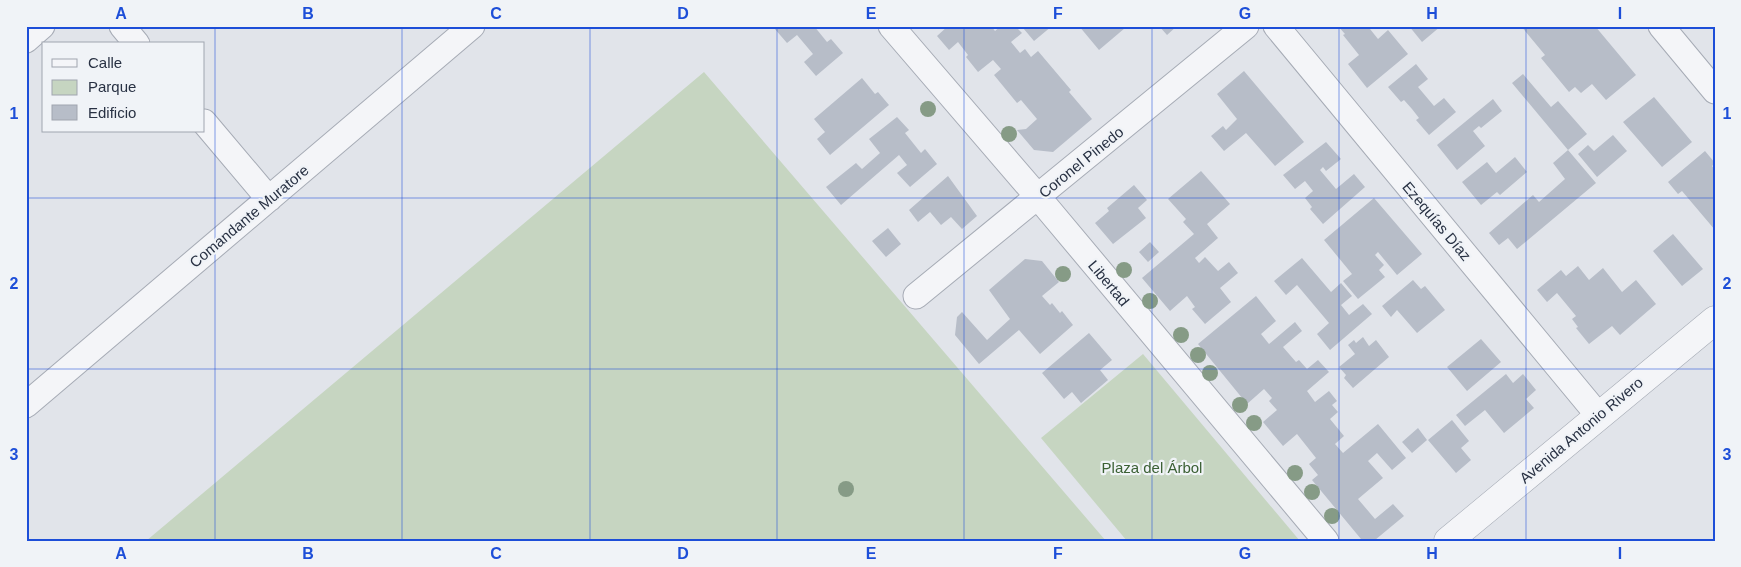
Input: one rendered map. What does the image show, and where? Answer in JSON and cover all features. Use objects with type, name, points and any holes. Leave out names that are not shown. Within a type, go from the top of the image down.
[{"type":"street","points":[[26,40],[42,26]]},
{"type":"street","points":[[122,26],[135,42]]},
{"type":"street","name":"Comandante Muratore","points":[[26,405],[472,26]]},
{"type":"street","name":"Libertad","points":[[891,26],[1038,197],[1326,541]]},
{"type":"street","name":"Coronel Pinedo","points":[[916,296],[1246,26]]},
{"type":"street","name":"Ezequías Díaz","points":[[1276,26],[1598,415]]},
{"type":"street","points":[[1661,26],[1715,90]]},
{"type":"street","points":[[205,123],[270,199]]},
{"type":"street","name":"Avenida Antonio Rivero","points":[[1448,541],[1715,320]]},
{"type":"green space","points":[[704,72],[1106,541],[146,541]]},
{"type":"green space","name":"Plaza del Árbol","points":[[1143,354],[1300,541],[1127,541],[1041,438]]},
{"type":"building","points":[[777,26],[814,26],[827,42],[831,39],[843,53],[816,76],[804,62],[813,54],[797,35],[787,43],[774,28]]},
{"type":"building","points":[[948,26],[991,26],[995,31],[1001,26],[1022,26],[1018,29],[1022,33],[1011,42],[1020,53],[1025,49],[1031,57],[1038,51],[1071,90],[1069,92],[1092,119],[1053,152],[1034,150],[1017,130],[1026,129],[1037,119],[1021,100],[1017,103],[994,75],[1001,69],[993,60],[978,72],[966,57],[968,55],[958,42],[949,50],[937,36]]},
{"type":"building","points":[[1026,26],[1052,26],[1034,41],[1023,28]]},
{"type":"building","points":[[1079,26],[1123,26],[1125,28],[1099,50]]},
{"type":"building","points":[[1159,26],[1177,26],[1167,35]]},
{"type":"building","points":[[1338,26],[1373,26],[1370,29],[1378,39],[1388,30],[1408,54],[1367,88],[1348,64],[1359,55]]},
{"type":"building","points":[[1409,26],[1441,26],[1422,42]]},
{"type":"building","points":[[1521,26],[1595,26],[1636,75],[1606,100],[1592,84],[1581,93],[1575,87],[1569,92],[1541,58],[1545,55]]},
{"type":"building","points":[[1416,64],[1428,79],[1418,87],[1434,106],[1444,98],[1456,112],[1429,135],[1416,120],[1419,118],[1412,109],[1404,100],[1401,102],[1388,87]]},
{"type":"building","points":[[1244,71],[1304,142],[1275,166],[1246,133],[1224,151],[1211,136],[1223,126],[1226,130],[1237,119],[1217,94]]},
{"type":"building","points":[[1523,74],[1551,107],[1558,101],[1587,134],[1568,150],[1512,83]]},
{"type":"building","points":[[862,78],[875,94],[878,92],[889,105],[830,155],[817,139],[825,132],[814,119]]},
{"type":"building","points":[[1654,97],[1692,142],[1662,167],[1623,122]]},
{"type":"building","points":[[1493,99],[1502,111],[1481,128],[1479,126],[1473,131],[1485,146],[1457,170],[1437,145]]},
{"type":"building","points":[[897,117],[909,130],[905,133],[921,153],[925,149],[937,164],[910,187],[897,173],[907,165],[899,155],[841,205],[826,187],[856,163],[862,169],[880,153],[869,139]]},
{"type":"building","points":[[1613,135],[1627,151],[1597,177],[1578,154],[1588,145],[1594,151]]},
{"type":"building","points":[[1326,142],[1341,159],[1326,171],[1323,167],[1320,170],[1336,189],[1354,174],[1365,187],[1323,224],[1310,209],[1312,207],[1305,198],[1313,191],[1305,181],[1295,189],[1283,175]]},
{"type":"building","points":[[1568,150],[1596,183],[1517,249],[1508,238],[1499,245],[1489,233],[1533,195],[1539,202],[1565,179],[1553,163]]},
{"type":"building","points":[[1705,151],[1715,163],[1712,166],[1715,170],[1715,230],[1682,191],[1678,194],[1668,182]]},
{"type":"building","points":[[1515,157],[1527,172],[1500,195],[1497,192],[1481,205],[1462,182],[1487,162],[1496,173]]},
{"type":"building","points":[[1201,171],[1230,204],[1207,224],[1218,238],[1195,258],[1199,263],[1205,257],[1218,271],[1229,262],[1238,273],[1220,288],[1231,302],[1205,324],[1192,309],[1195,307],[1187,296],[1170,311],[1142,278],[1194,234],[1183,222],[1186,219],[1168,199]]},
{"type":"building","points":[[948,176],[977,216],[962,229],[951,217],[941,225],[930,212],[918,222],[909,210]]},
{"type":"building","points":[[1134,185],[1147,200],[1138,208],[1146,218],[1113,244],[1095,223],[1109,211],[1107,208]]},
{"type":"building","points":[[1374,198],[1422,254],[1397,275],[1378,252],[1375,255],[1384,265],[1379,270],[1385,277],[1358,299],[1343,281],[1352,274],[1324,240]]},
{"type":"building","points":[[888,228],[901,244],[886,257],[872,241]]},
{"type":"building","points":[[1673,234],[1703,269],[1682,286],[1653,251]]},
{"type":"building","points":[[1150,242],[1159,252],[1148,262],[1139,252]]},
{"type":"building","points":[[1302,258],[1331,292],[1341,283],[1352,296],[1341,305],[1349,315],[1363,304],[1372,314],[1330,350],[1317,334],[1329,323],[1297,285],[1286,295],[1274,281]]},
{"type":"building","points":[[1025,259],[1042,261],[1059,282],[1042,296],[1050,305],[1052,303],[1060,313],[1062,311],[1073,325],[1040,354],[1019,330],[979,364],[955,335],[957,317],[962,312],[987,340],[1010,319],[989,290]]},
{"type":"building","points":[[1578,266],[1589,280],[1603,268],[1622,292],[1636,280],[1656,304],[1620,335],[1612,326],[1589,344],[1576,328],[1578,327],[1572,319],[1576,316],[1557,293],[1547,302],[1537,290],[1561,270],[1566,276]]},
{"type":"building","points":[[1413,280],[1421,289],[1425,286],[1445,310],[1417,333],[1397,310],[1391,317],[1382,306]]},
{"type":"building","points":[[1256,296],[1276,321],[1261,334],[1269,344],[1295,322],[1302,331],[1283,347],[1296,362],[1299,360],[1307,369],[1318,360],[1329,372],[1307,391],[1315,402],[1329,391],[1337,401],[1332,405],[1338,412],[1330,419],[1344,436],[1335,444],[1343,453],[1378,424],[1406,458],[1392,470],[1377,453],[1368,461],[1383,478],[1358,499],[1375,519],[1393,504],[1404,516],[1375,540],[1361,539],[1312,480],[1318,475],[1309,464],[1316,458],[1297,434],[1283,446],[1263,422],[1277,410],[1269,401],[1272,398],[1264,389],[1247,404],[1198,344]]},
{"type":"building","points":[[1089,333],[1112,360],[1100,370],[1108,380],[1081,403],[1072,392],[1064,399],[1042,373]]},
{"type":"building","points":[[1363,337],[1369,346],[1376,340],[1389,357],[1353,388],[1344,378],[1346,375],[1339,367],[1355,354],[1348,345],[1354,340],[1356,343]]},
{"type":"building","points":[[1481,339],[1501,362],[1467,391],[1447,367]]},
{"type":"building","points":[[1506,374],[1513,383],[1523,374],[1536,390],[1526,399],[1534,408],[1504,433],[1485,410],[1465,426],[1456,415]]},
{"type":"building","points":[[1452,420],[1469,441],[1461,448],[1471,460],[1456,473],[1428,440]]},
{"type":"building","points":[[1418,428],[1427,440],[1412,453],[1402,442]]}]
